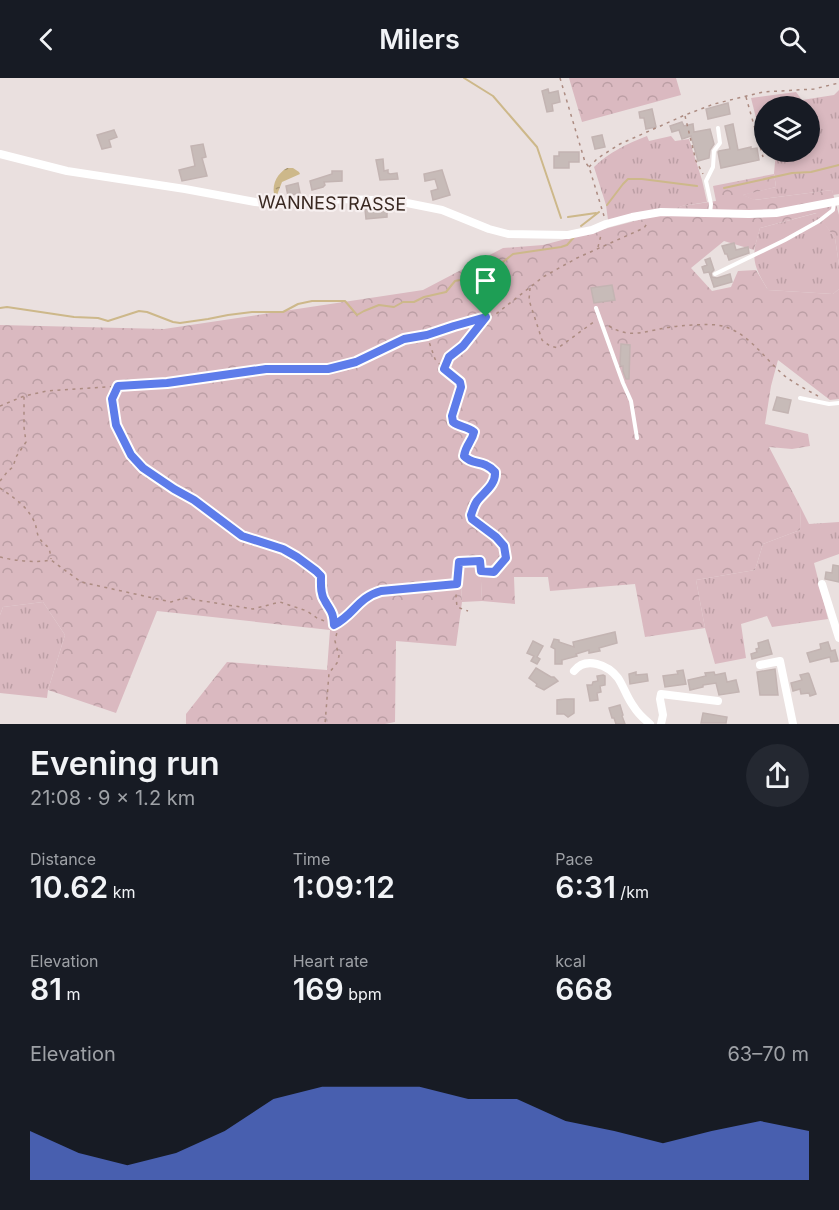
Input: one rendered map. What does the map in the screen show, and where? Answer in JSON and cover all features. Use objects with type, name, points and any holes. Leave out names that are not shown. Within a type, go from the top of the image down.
[{"type":"street","name":"WANNESTRASSE","points":[[0,154],[67,171],[255,202],[276,204],[345,199],[397,201],[442,210],[508,234],[568,235],[661,212],[776,213],[836,202]]},
{"type":"street","points":[[822,584],[839,638]]},
{"type":"street","points":[[760,665],[780,661],[793,724]]},
{"type":"street","points":[[574,671],[578,666],[592,663],[608,669],[617,677],[635,709],[650,724]]},
{"type":"street","points":[[661,724],[663,715],[661,694],[718,701]]},
{"type":"lane","points":[[710,214],[711,204],[706,181],[713,167],[714,151],[720,143],[718,128]]},
{"type":"lane","points":[[715,274],[819,221],[833,210],[836,202]]},
{"type":"lane","points":[[596,308],[631,401],[637,438]]},
{"type":"lane","points":[[800,398],[829,404],[839,403]]},
{"type":"path","points":[[560,78],[606,224],[597,248]]},
{"type":"path","points":[[589,167],[598,158],[620,144],[714,104],[763,92],[814,88],[839,83]]},
{"type":"path","points":[[745,96],[754,126]]},
{"type":"path","points":[[685,115],[696,160],[706,181]]},
{"type":"path","points":[[0,406],[24,396],[47,391],[167,383],[266,369],[328,369],[356,362],[404,339],[427,335],[496,314],[543,277],[597,248],[644,228],[651,213]]},
{"type":"path","points":[[530,287],[529,300],[542,340],[550,346],[558,348],[599,319],[615,330],[635,334],[672,327],[716,325],[730,328],[742,336],[784,375],[829,404]]},
{"type":"path","points":[[444,369],[449,357],[463,346],[486,317]]},
{"type":"path","points":[[427,335],[435,359],[460,382],[461,387],[452,416],[453,422],[470,428],[474,432],[473,438],[465,448],[464,456],[468,461],[484,464],[495,472],[496,479],[475,504],[471,515],[472,519],[504,546],[506,558],[494,572],[481,571],[480,561],[459,562],[457,607],[468,611]]},
{"type":"path","points":[[118,386],[112,399],[116,425],[131,455],[143,468],[194,500],[242,536],[283,549],[321,576],[323,600],[333,613],[337,632],[335,641],[339,656],[337,663],[329,673],[325,724]]},
{"type":"path","points":[[0,481],[13,467],[16,457],[26,442],[24,396]]},
{"type":"path","points":[[0,488],[19,500],[26,508],[35,522],[40,539],[50,549],[51,560],[81,582],[171,602],[184,598],[253,609],[280,602],[307,611],[334,625]]},
{"type":"path","points":[[0,557],[22,561],[51,560]]},
{"type":"path","points":[[334,625],[344,619],[364,598],[371,594],[381,591],[457,584]]},
{"type":"green space","points":[[569,78],[676,78],[681,95],[582,122]]},
{"type":"green space","points":[[839,90],[839,194],[833,195],[832,190],[754,200],[742,195],[776,187],[775,162],[820,162],[820,97],[834,95]]},
{"type":"green space","points":[[796,92],[799,96],[766,96]]},
{"type":"green space","points":[[647,136],[649,141],[671,136],[675,141],[689,139],[707,202],[682,206],[670,211],[608,220],[606,205],[594,167],[619,149]]},
{"type":"green space","points":[[774,174],[776,187],[743,195],[755,200],[832,190],[839,215],[839,265],[835,238],[816,213],[760,228],[754,250],[724,241],[691,268],[712,291],[731,287],[738,271],[756,270],[768,290],[833,294],[839,289],[839,399],[830,400],[778,360],[765,424],[808,434],[810,446],[792,449],[769,447],[801,508],[800,530],[763,544],[755,570],[696,580],[705,628],[645,637],[635,584],[550,591],[548,577],[514,577],[515,604],[482,601],[480,562],[460,562],[462,602],[456,646],[396,641],[395,722],[385,724],[186,724],[186,714],[227,662],[327,670],[330,630],[157,611],[116,713],[48,690],[65,635],[43,602],[3,607],[0,615],[0,325],[164,329],[423,290],[503,248],[543,245],[654,216],[682,206],[716,201],[713,186]]},
{"type":"green space","points":[[817,213],[835,238],[839,265],[839,289],[833,294],[768,290],[756,266],[754,254],[760,228]]},
{"type":"green space","points":[[801,508],[809,524],[839,522],[839,554],[814,563],[828,619],[772,627],[767,616],[741,624],[746,658],[715,664],[705,628],[696,580],[755,570],[763,544],[800,530]]},
{"type":"green space","points":[[480,561],[482,601],[462,602],[460,562]]},
{"type":"green space","points":[[43,602],[65,635],[47,698],[0,693],[0,615],[3,607]]},
{"type":"water","points":[[287,168],[293,168],[300,174],[282,182],[277,195],[274,194],[276,179]]},
{"type":"building","points":[[548,89],[549,93],[558,91],[560,102],[552,104],[553,111],[547,112],[542,91]]},
{"type":"building","points":[[728,103],[730,114],[708,119],[706,109]]},
{"type":"building","points":[[652,109],[656,127],[646,129],[644,118],[640,118],[639,112]]},
{"type":"building","points":[[682,122],[684,126],[693,124],[694,132],[710,129],[714,144],[709,158],[698,161],[691,136],[682,139],[679,130],[672,132],[670,126]]},
{"type":"building","points":[[733,124],[738,150],[754,148],[754,161],[721,168],[718,152],[730,149],[725,126]]},
{"type":"building","points":[[114,130],[117,137],[109,140],[111,147],[102,149],[97,135]]},
{"type":"building","points":[[602,135],[605,147],[595,149],[592,137]]},
{"type":"building","points":[[203,144],[206,157],[202,158],[207,176],[182,181],[179,170],[195,166],[191,146]]},
{"type":"building","points":[[559,152],[579,152],[579,162],[569,162],[569,168],[554,168],[554,156],[559,156]]},
{"type":"building","points":[[383,159],[384,171],[388,170],[390,174],[397,173],[398,179],[380,180],[376,160]]},
{"type":"building","points":[[442,170],[450,195],[433,200],[431,191],[438,189],[435,179],[425,181],[424,174]]},
{"type":"building","points":[[332,171],[342,171],[342,181],[324,182],[323,187],[312,190],[310,181],[332,174]]},
{"type":"building","points":[[298,183],[300,193],[288,196],[286,186]]},
{"type":"building","points":[[378,208],[378,210],[387,211],[387,217],[366,219],[365,209]]},
{"type":"building","points":[[734,243],[736,250],[748,247],[749,253],[729,260],[722,246]]},
{"type":"building","points":[[710,258],[714,270],[711,273],[712,277],[717,278],[730,274],[732,282],[714,287],[709,272],[704,273],[702,267],[707,265],[705,260]]},
{"type":"building","points":[[612,285],[615,300],[594,303],[591,288]]},
{"type":"building","points":[[621,344],[630,345],[629,379],[626,379],[623,366],[620,364]]},
{"type":"building","points":[[777,397],[791,400],[788,413],[773,410]]},
{"type":"building","points":[[833,565],[839,566],[839,582],[825,579],[826,572],[832,573]]},
{"type":"building","points":[[615,632],[617,643],[599,648],[600,651],[589,653],[589,650],[576,654],[577,656],[562,660],[562,664],[555,664],[555,649],[551,647],[554,639],[574,647],[573,642]]},
{"type":"building","points":[[768,640],[772,654],[752,659],[751,654],[757,652],[756,649],[759,648],[758,643]]},
{"type":"building","points":[[533,641],[543,646],[537,657],[540,659],[537,664],[531,661],[534,656],[527,653]]},
{"type":"building","points":[[828,642],[831,651],[835,650],[838,661],[831,662],[830,657],[810,662],[807,653],[821,649],[820,644]]},
{"type":"building","points":[[536,668],[558,681],[544,690],[536,686],[537,684],[529,678]]},
{"type":"building","points":[[775,669],[778,695],[760,695],[757,672]]},
{"type":"building","points":[[683,670],[686,684],[665,687],[663,676],[678,674],[677,671]]},
{"type":"building","points":[[636,672],[636,675],[647,674],[648,681],[630,684],[629,674]]},
{"type":"building","points":[[714,672],[715,675],[725,673],[727,682],[736,680],[739,692],[719,695],[716,683],[690,690],[688,680]]},
{"type":"building","points":[[808,673],[816,694],[810,696],[809,693],[801,694],[800,689],[793,691],[791,683],[802,680],[800,675]]},
{"type":"building","points":[[603,675],[605,685],[600,686],[601,692],[597,693],[598,700],[590,701],[587,685],[592,685],[593,682],[598,681],[597,676]]},
{"type":"building","points":[[574,699],[574,713],[568,717],[564,714],[557,714],[557,700]]},
{"type":"building","points":[[620,705],[625,724],[616,724],[609,708]]},
{"type":"building","points":[[703,713],[727,717],[726,723],[701,723]]},
{"type":"waterway","points":[[464,78],[493,96],[537,147],[561,218]]},
{"type":"waterway","points":[[724,188],[839,165]]},
{"type":"waterway","points":[[607,205],[628,179],[697,186]]},
{"type":"waterway","points":[[581,226],[599,212]]},
{"type":"waterway","points":[[568,217],[596,213]]},
{"type":"waterway","points":[[0,308],[7,307],[108,321],[139,311],[180,323],[252,312],[283,312],[298,304],[312,301],[345,301],[357,315],[379,305],[394,307],[403,302],[414,302],[446,292],[455,281],[470,278],[474,272],[503,262],[513,254],[561,247],[567,245],[575,236]]},
{"type":"route","points":[[486,317],[463,346],[449,357],[444,369],[460,382],[461,387],[452,416],[453,422],[470,428],[474,432],[473,438],[465,448],[464,456],[468,461],[484,464],[495,472],[496,479],[475,504],[472,519],[487,529],[504,546],[506,558],[494,572],[481,571],[480,561],[459,562],[457,584],[381,591],[371,594],[364,598],[344,619],[334,625],[333,613],[323,600],[321,576],[316,571],[283,549],[242,536],[194,500],[143,468],[131,455],[116,425],[112,399],[118,386],[228,376],[266,369],[309,370],[344,366],[404,339],[427,335],[486,317]]}]
